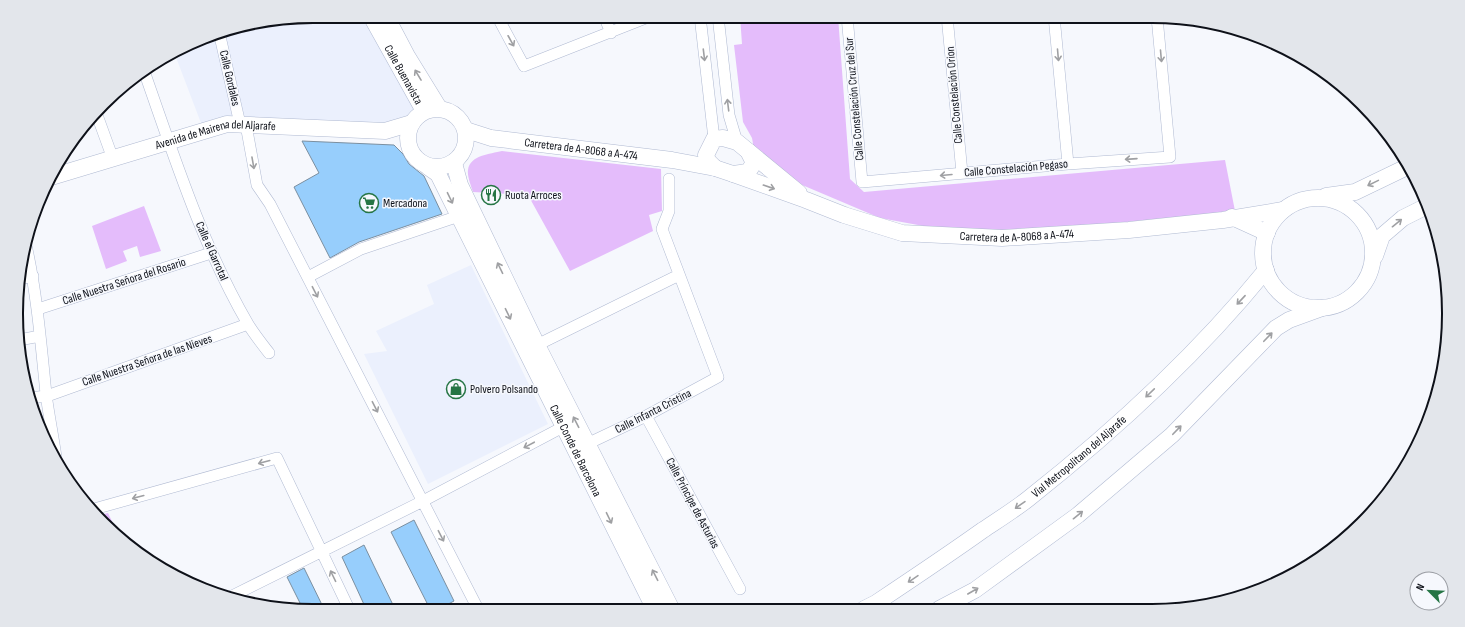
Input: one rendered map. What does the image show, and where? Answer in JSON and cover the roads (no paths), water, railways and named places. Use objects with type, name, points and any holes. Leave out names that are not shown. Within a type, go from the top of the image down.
[{"type":"main road","name":"Calle Buenavista","points":[[375,23],[431,110]]},
{"type":"main road","name":"Calle Buenavista","points":[[390,23],[407,56],[431,110]]},
{"type":"main road","points":[[431,110],[454,113],[461,120],[466,130],[466,148],[461,156],[454,163],[442,168],[428,167],[422,164],[414,157],[408,144],[408,134],[412,123],[417,116],[431,110]]},
{"type":"main road","points":[[385,131],[412,123]]},
{"type":"main road","name":"Avenida de Mairena del Aljarafe","points":[[58,175],[227,124],[385,131]]},
{"type":"main road","name":"Carretera de A-8068 a A-474","points":[[466,130],[491,138],[672,160],[715,168]]},
{"type":"main road","points":[[385,131],[408,144]]},
{"type":"main road","points":[[466,148],[491,138]]},
{"type":"main road","points":[[722,138],[743,147],[754,163],[748,172],[733,174],[715,168],[708,161],[706,155],[713,142],[722,138]]},
{"type":"main road","name":"Carretera de A-8068 a A-474","points":[[672,160],[713,142]]},
{"type":"main road","name":"Carretera de A-8068 a A-474","points":[[743,147],[806,200]]},
{"type":"main road","name":"Calle Conde de Barcelona","points":[[454,163],[460,185],[537,345],[669,604]]},
{"type":"main road","name":"Calle Conde de Barcelona","points":[[428,167],[438,174],[651,604]]},
{"type":"main road","points":[[1322,308],[1308,307],[1290,300],[1272,283],[1266,270],[1263,251],[1267,232],[1283,210],[1294,204],[1312,198],[1355,192],[1403,169]]},
{"type":"main road","name":"Carretera de A-8068 a A-474","points":[[733,174],[844,215],[902,233],[1002,238],[1129,230],[1223,220],[1232,217],[1283,210]]},
{"type":"main road","points":[[1312,198],[1339,202],[1355,212],[1363,220],[1371,237],[1373,248],[1371,268]]},
{"type":"main road","points":[[948,604],[975,590],[1078,516],[1172,435],[1276,328],[1289,320],[1340,303],[1359,290],[1371,268],[1382,236],[1403,218],[1422,208]]},
{"type":"main road","points":[[1232,217],[1267,232]]},
{"type":"main road","name":"Vial Metropolitano del Aljarafe","points":[[874,604],[950,554],[1027,500],[1112,429],[1189,356],[1244,297],[1266,270]]},
{"type":"street","points":[[501,23],[524,66],[635,23]]},
{"type":"street","points":[[607,23],[611,33]]},
{"type":"street","points":[[701,23],[713,142]]},
{"type":"street","points":[[719,23],[729,115],[743,147]]},
{"type":"street","name":"Calle Constelación Cruz del Sur","points":[[848,23],[862,182]]},
{"type":"street","name":"Calle Constelación Orion","points":[[948,23],[962,173]]},
{"type":"street","points":[[1055,23],[1068,164]]},
{"type":"street","name":"Calle Constelación Pegaso","points":[[862,182],[1068,164],[1170,157],[1158,23]]},
{"type":"street","name":"Calle Gordales","points":[[221,38],[257,185],[270,204],[476,604]]},
{"type":"street","name":"Calle el Garrotal","points":[[146,76],[211,253],[248,324],[268,353]]},
{"type":"street","points":[[98,119],[112,159]]},
{"type":"street","points":[[537,345],[679,275],[662,230],[669,211],[669,179]]},
{"type":"street","points":[[308,277],[361,249],[459,216]]},
{"type":"street","name":"Calle Nuestra Señora del Rosario","points":[[38,309],[211,253]]},
{"type":"street","points":[[29,258],[38,309],[47,396],[54,444]]},
{"type":"street","name":"Calle Infanta Cristina","points":[[587,444],[646,416],[718,377],[679,275]]},
{"type":"street","points":[[25,278],[33,276]]},
{"type":"street","name":"Calle Nuestra Señora de las Nieves","points":[[35,397],[47,396],[248,324]]},
{"type":"street","points":[[24,339],[40,336]]},
{"type":"street","name":"Calle Príncipe de Asturias","points":[[646,416],[740,589]]},
{"type":"street","points":[[237,594],[423,501],[563,427]]},
{"type":"street","points":[[98,508],[277,458],[347,604]]},
{"type":"place","name":"Ruota Arroces","points":[[491,195]]},
{"type":"place","name":"Mercadona","points":[[369,203]]},
{"type":"place","name":"Polvero Polsando","points":[[456,389]]}]
